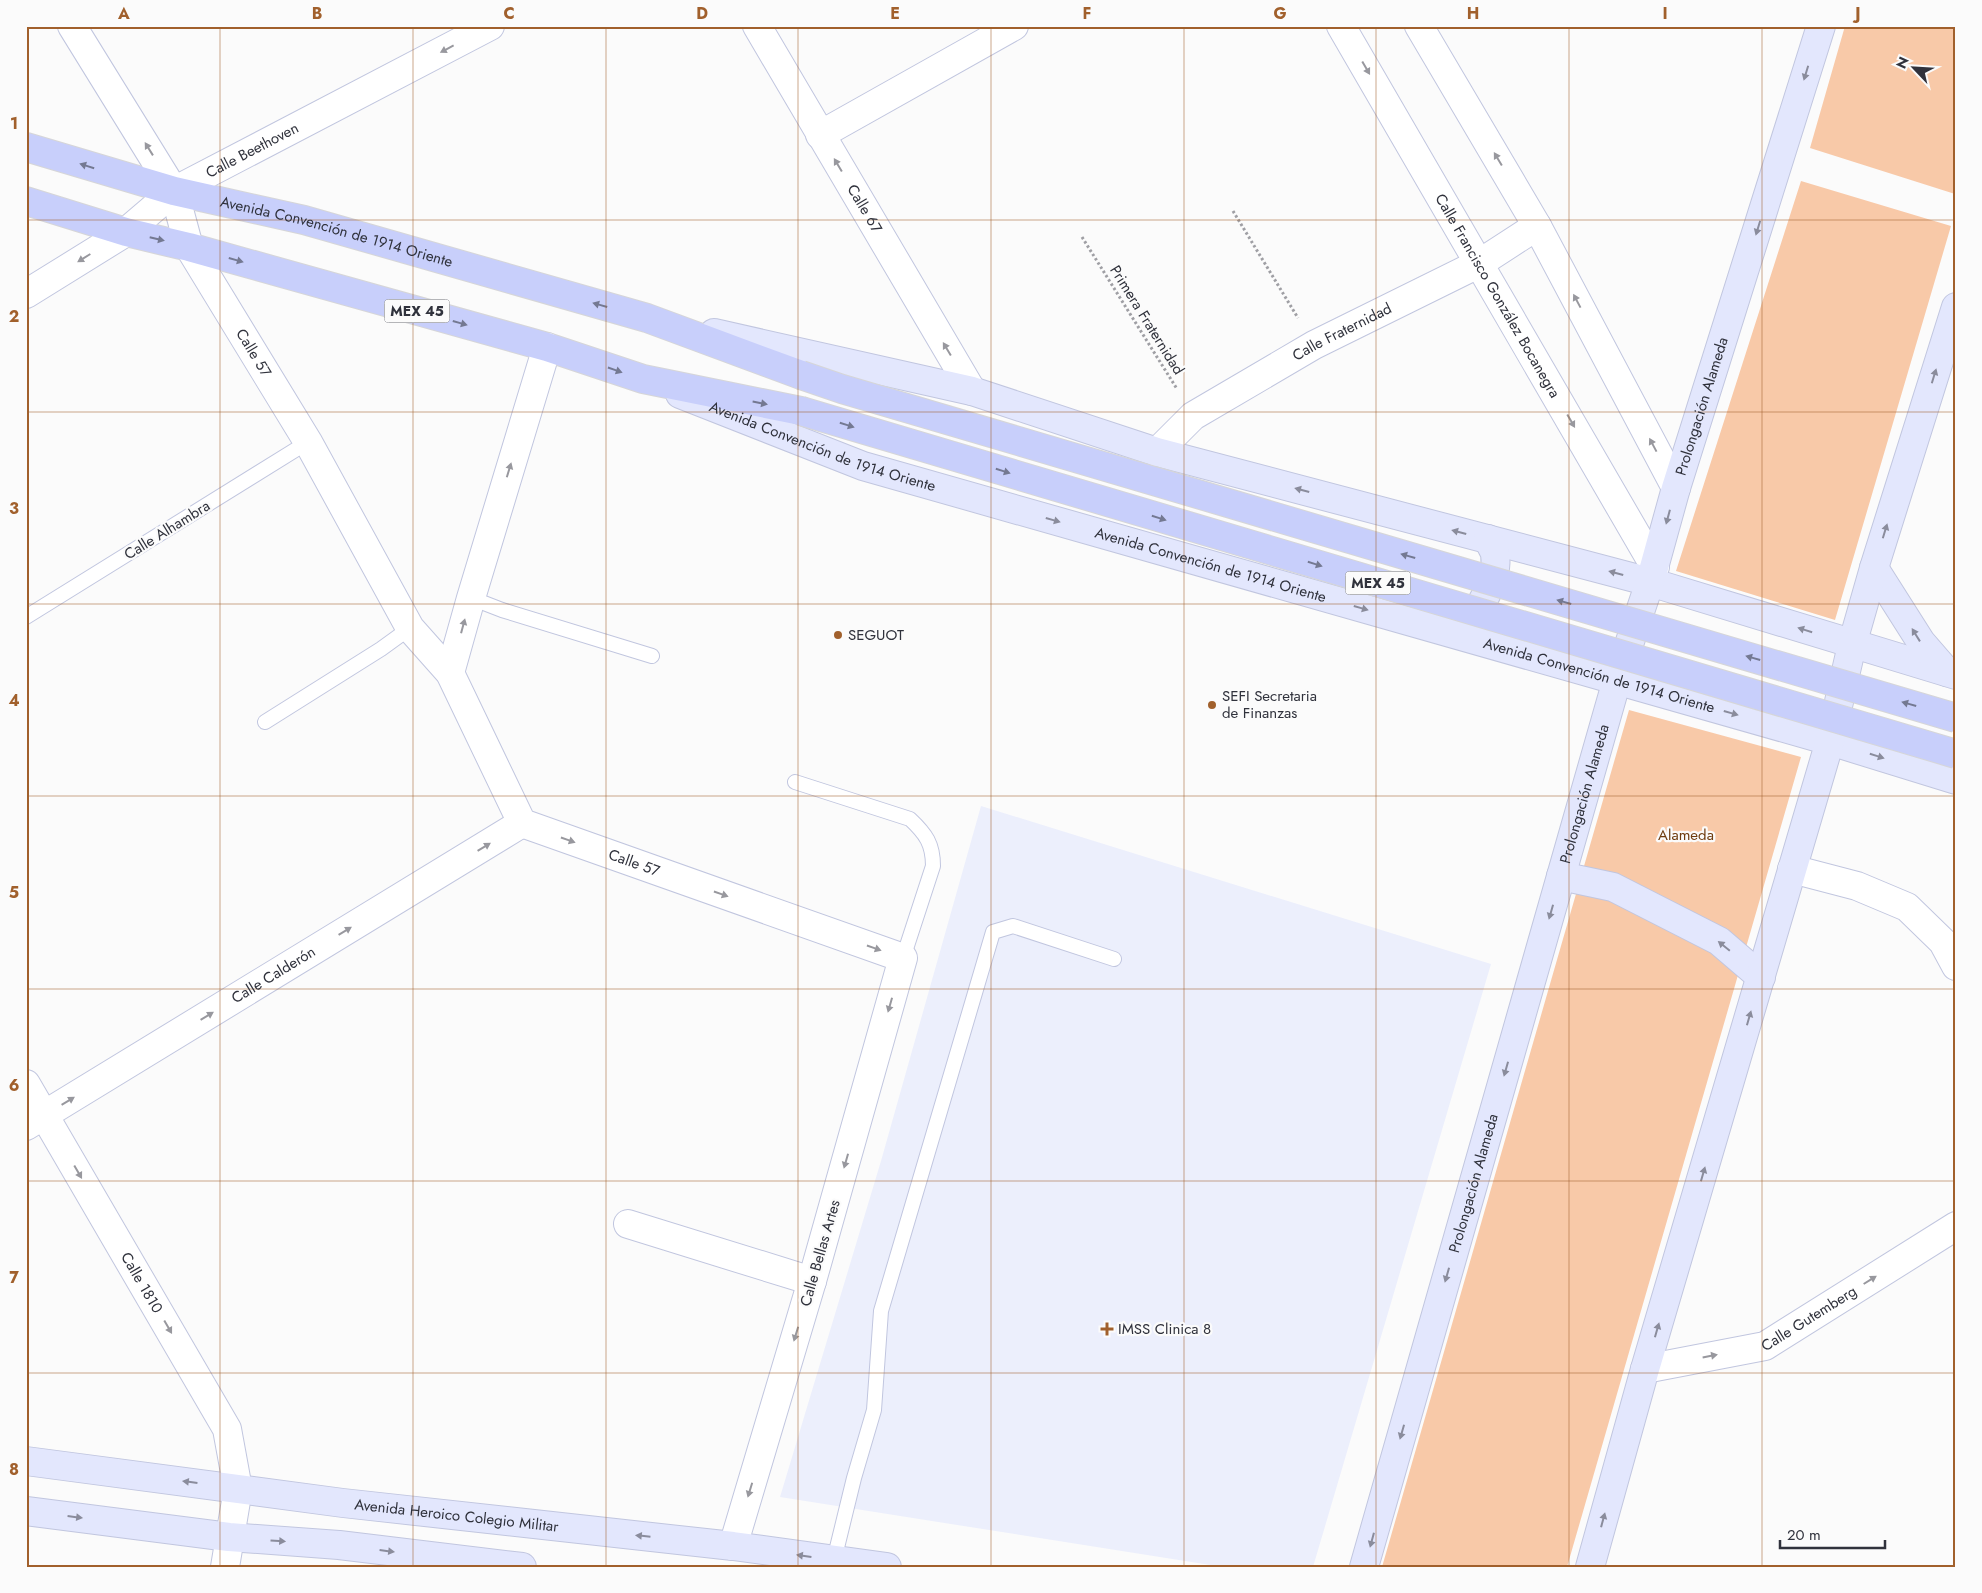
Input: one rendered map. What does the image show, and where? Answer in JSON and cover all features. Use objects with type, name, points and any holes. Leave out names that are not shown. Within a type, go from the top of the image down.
[{"type":"main road","name":"Prolongación Alameda","points":[[1364,1567],[1617,680],[1653,574],[1676,488],[1821,26]]},
{"type":"main road","name":"Avenida Convención de 1914 Oriente","points":[[26,147],[174,191],[304,220],[647,318],[972,391],[1157,452],[1488,540],[1653,574],[1852,645],[1952,674]]},
{"type":"main road","name":"Avenida Convención de 1914 Oriente","points":[[26,201],[126,232],[189,247],[547,347],[643,379],[863,466],[1830,741],[1956,780]]},
{"type":"main road","points":[[1590,1567],[1645,1369],[1830,741],[1852,645],[1874,568],[1956,307]]},
{"type":"main road","name":"Avenida Convención de 1914 Oriente","points":[[647,318],[861,395],[1956,718]]},
{"type":"main road","name":"Avenida Convención de 1914 Oriente","points":[[643,379],[801,411],[1956,754]]},
{"type":"main road","points":[[1444,631],[1459,630],[1467,624],[1483,602],[1489,587],[1495,555],[1488,540]]},
{"type":"main road","points":[[1874,568],[1921,642],[1952,674]]},
{"type":"main road","points":[[1561,876],[1613,888],[1666,914],[1719,941],[1761,977]]},
{"type":"main road","name":"Avenida Heroico Colegio Militar","points":[[26,1461],[343,1502],[733,1546],[833,1563],[887,1567]]},
{"type":"main road","points":[[26,1511],[229,1537],[339,1545],[522,1567]]},
{"type":"street","name":"Calle 57","points":[[72,26],[174,191],[189,247],[308,442],[410,628],[450,673],[522,823],[903,958]]},
{"type":"street","name":"Calle 67","points":[[757,26],[972,391]]},
{"type":"street","points":[[820,135],[1014,26]]},
{"type":"street","name":"Calle Francisco González Bocanegra","points":[[1341,26],[1480,263],[1653,574]]},
{"type":"street","points":[[1419,26],[1537,226],[1676,488]]},
{"type":"street","name":"Calle Beethoven","points":[[26,294],[126,232],[174,191],[488,27]]},
{"type":"street","name":"Calle Fraternidad","points":[[1157,452],[1193,416],[1314,345],[1480,263],[1537,226]]},
{"type":"street","points":[[450,673],[470,598],[547,347]]},
{"type":"street","name":"Calle Calderón","points":[[36,1121],[522,823]]},
{"type":"street","points":[[1792,869],[1857,886],[1907,907],[1943,942],[1956,966]]},
{"type":"street","name":"Calle Bellas Artes","points":[[733,1546],[812,1280],[903,958]]},
{"type":"street","name":"Calle 1810","points":[[26,1084],[36,1121],[227,1429],[238,1489]]},
{"type":"street","points":[[628,1224],[812,1280]]},
{"type":"street","name":"Calle Gutemberg","points":[[1645,1369],[1765,1346],[1956,1226]]},
{"type":"street","points":[[225,1567],[238,1489]]},
{"type":"lane","name":"Calle Alhambra","points":[[26,617],[308,442]]},
{"type":"lane","points":[[470,598],[502,610],[652,656]]},
{"type":"lane","points":[[266,722],[381,650],[410,628]]},
{"type":"lane","points":[[795,782],[910,819],[924,832],[933,851],[933,866],[903,958]]},
{"type":"lane","points":[[833,1563],[854,1478],[874,1410],[881,1311],[993,932],[1013,926],[1114,959]]},
{"type":"path","points":[[1233,211],[1314,345]]},
{"type":"path","name":"Primera Fraternidad","points":[[1082,237],[1193,416]]},
{"type":"shaded area","name":"IMSS Clinica 8","points":[[981,806],[1491,964],[1313,1567],[1223,1567],[780,1497],[881,1161]]},
{"type":"green space","points":[[1845,26],[1956,26],[1955,194],[1810,148]]},
{"type":"green space","points":[[1801,181],[1951,226],[1835,620],[1676,571]]},
{"type":"green space","name":"Alameda","points":[[1629,710],[1801,757],[1567,1567],[1382,1567]]},
{"type":"place","name":"SEGUOT","points":[[838,635]]},
{"type":"place","name":"SEFI Secretaria de Finanzas","points":[[1212,705]]},
{"type":"place","name":"IMSS Clinica 8","points":[[1107,1329]]}]
